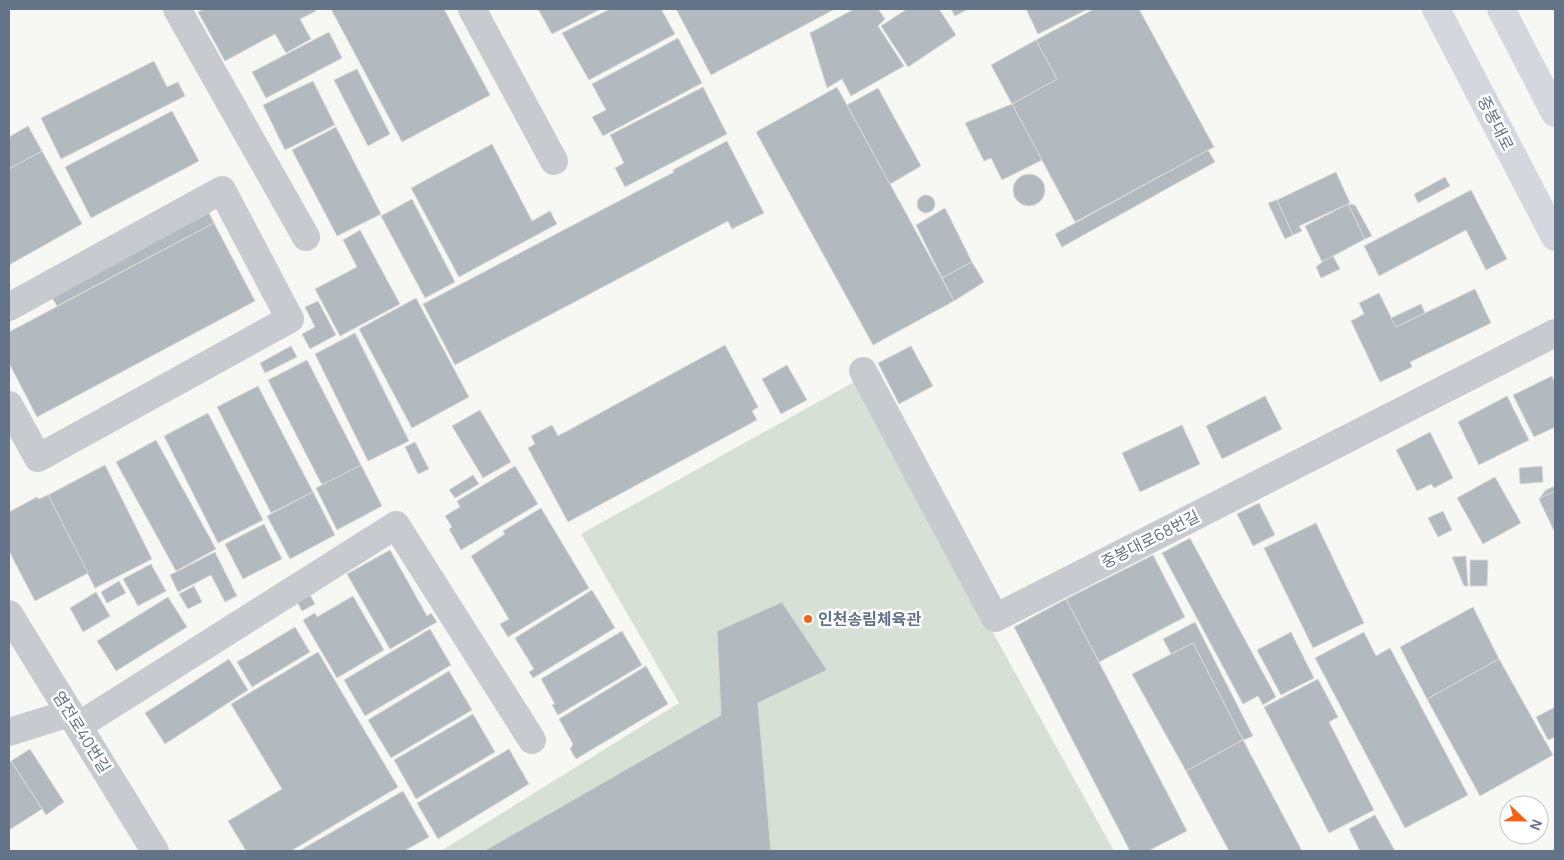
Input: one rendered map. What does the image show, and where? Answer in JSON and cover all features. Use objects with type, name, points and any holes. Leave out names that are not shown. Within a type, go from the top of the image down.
[{"type":"main road","name":"중봉대로","points":[[1436,9],[1555,237]]},
{"type":"main road","points":[[1500,9],[1555,113]]},
{"type":"street","points":[[177,9],[306,237]]},
{"type":"street","points":[[472,9],[554,162]]},
{"type":"street","points":[[9,307],[222,190],[290,319],[38,458],[9,405]]},
{"type":"street","name":"중봉대로68번길","points":[[863,371],[995,618],[1555,333]]},
{"type":"street","points":[[9,732],[74,719],[396,525],[532,740]]},
{"type":"street","name":"염전로40번길","points":[[9,614],[155,851]]},
{"type":"shaded area","name":"인천송림체육관","points":[[854,382],[1114,851],[441,851],[679,703],[581,534]]},
{"type":"building","points":[[205,9],[315,9],[316,11],[300,19],[311,39],[286,53],[275,34],[225,61],[198,12]]},
{"type":"building","points":[[331,9],[444,9],[490,95],[402,142]]},
{"type":"building","points":[[538,9],[601,9],[552,34]]},
{"type":"building","points":[[610,9],[661,9],[675,34],[589,80],[562,33]]},
{"type":"building","points":[[676,9],[835,9],[711,75]]},
{"type":"building","points":[[854,9],[878,9],[885,19],[878,26],[904,66],[851,96],[842,79],[827,88],[810,33]]},
{"type":"building","points":[[907,9],[939,9],[956,35],[908,67],[881,26]]},
{"type":"building","points":[[951,9],[968,9],[955,16]]},
{"type":"building","points":[[1026,9],[1088,9],[1038,34]]},
{"type":"building","points":[[1094,9],[1139,9],[1214,147],[1075,222],[1012,104],[1057,79],[1036,40]]},
{"type":"building","points":[[329,32],[342,58],[266,98],[252,72]]},
{"type":"building","points":[[678,38],[702,83],[603,136],[592,117],[606,110],[592,84]]},
{"type":"building","points":[[1036,40],[1057,79],[1012,104],[991,65]]},
{"type":"building","points":[[154,61],[167,87],[178,82],[185,96],[61,159],[41,118]]},
{"type":"building","points":[[357,69],[390,134],[368,146],[334,80]]},
{"type":"building","points":[[313,81],[335,125],[285,150],[263,105]]},
{"type":"building","points":[[703,87],[727,134],[625,187],[615,168],[624,163],[610,135]]},
{"type":"building","points":[[837,87],[954,301],[873,345],[756,132]]},
{"type":"building","points":[[878,88],[921,166],[890,184],[847,105]]},
{"type":"building","points":[[1012,104],[1042,160],[1002,180],[991,158],[984,161],[965,123]]},
{"type":"building","points":[[172,111],[199,161],[91,218],[65,167]]},
{"type":"building","points":[[28,126],[42,151],[9,169],[9,137]]},
{"type":"building","points":[[336,127],[381,214],[337,236],[292,150]]},
{"type":"building","points":[[727,141],[764,213],[732,229],[728,221],[455,365],[423,304],[674,172],[673,170]]},
{"type":"building","points":[[492,144],[532,221],[550,211],[557,224],[459,277],[411,188]]},
{"type":"building","points":[[1208,150],[1215,162],[1062,247],[1055,234]]},
{"type":"building","points":[[42,151],[82,224],[9,265],[9,169]]},
{"type":"building","points":[[1336,172],[1350,203],[1299,226],[1302,231],[1293,235],[1277,200]]},
{"type":"building","points":[[1029,174],[1040,179],[1045,190],[1040,201],[1029,206],[1018,201],[1013,190],[1018,179]]},
{"type":"building","points":[[1445,177],[1450,186],[1418,203],[1414,194]]},
{"type":"building","points":[[1471,190],[1507,259],[1486,270],[1466,230],[1379,276],[1364,246]]},
{"type":"building","points":[[926,195],[932,198],[935,204],[932,210],[926,213],[920,210],[917,204],[920,198]]},
{"type":"building","points":[[412,199],[455,282],[425,298],[381,216]]},
{"type":"building","points":[[1277,200],[1293,235],[1285,239],[1268,203]]},
{"type":"building","points":[[1348,204],[1365,239],[1322,262],[1305,226]]},
{"type":"building","points":[[1348,204],[1355,205],[1372,236],[1365,239]]},
{"type":"building","points":[[945,208],[972,262],[942,278],[916,225]]},
{"type":"building","points":[[209,213],[214,223],[57,306],[51,296]]},
{"type":"building","points":[[214,223],[255,301],[37,417],[9,363],[9,332]]},
{"type":"building","points":[[360,230],[400,304],[340,336],[315,289],[357,267],[343,240]]},
{"type":"building","points":[[1333,256],[1340,269],[1321,278],[1316,267]]},
{"type":"building","points":[[972,262],[984,282],[954,301],[942,278]]},
{"type":"building","points":[[1475,289],[1491,323],[1410,362],[1412,367],[1380,382],[1351,321],[1364,314],[1359,303],[1379,293],[1396,327]]},
{"type":"building","points":[[416,298],[469,397],[412,428],[359,329]]},
{"type":"building","points":[[318,301],[336,335],[310,349],[302,334],[315,327],[305,307]]},
{"type":"building","points":[[1421,304],[1425,313],[1396,327],[1391,318]]},
{"type":"building","points":[[355,333],[409,441],[368,461],[315,354]]},
{"type":"building","points":[[725,345],[758,407],[752,411],[757,420],[568,522],[528,448],[535,444],[531,436],[552,425],[558,436]]},
{"type":"building","points":[[291,346],[297,357],[265,373],[260,363]]},
{"type":"building","points":[[911,346],[933,386],[899,404],[878,363]]},
{"type":"building","points":[[307,360],[361,465],[322,485],[268,380]]},
{"type":"building","points":[[787,365],[807,400],[781,414],[762,379]]},
{"type":"building","points":[[1552,376],[1555,383],[1555,427],[1534,437],[1513,395]]},
{"type":"building","points":[[258,386],[313,492],[271,513],[217,407]]},
{"type":"building","points":[[1265,396],[1282,429],[1222,459],[1206,426]]},
{"type":"building","points":[[1507,396],[1529,440],[1479,465],[1458,422]]},
{"type":"building","points":[[480,410],[511,462],[483,478],[452,426]]},
{"type":"building","points":[[208,413],[263,520],[218,543],[164,436]]},
{"type":"building","points":[[1182,425],[1200,464],[1140,492],[1122,453]]},
{"type":"building","points":[[1430,432],[1453,478],[1434,488],[1431,484],[1417,491],[1396,450]]},
{"type":"building","points":[[156,440],[216,549],[176,571],[116,462]]},
{"type":"building","points":[[415,442],[429,469],[418,474],[405,447]]},
{"type":"building","points":[[105,465],[152,559],[95,588],[48,495]]},
{"type":"building","points":[[361,465],[382,506],[337,530],[316,488]]},
{"type":"building","points":[[515,466],[538,504],[461,550],[449,529],[452,527],[445,516],[460,507],[457,501]]},
{"type":"building","points":[[1542,466],[1543,482],[1520,484],[1519,468]]},
{"type":"building","points":[[473,475],[479,484],[455,498],[449,490]]},
{"type":"building","points":[[1495,477],[1521,523],[1483,544],[1457,498]]},
{"type":"building","points":[[1555,486],[1555,491],[1539,499],[1546,490]]},
{"type":"building","points":[[1555,491],[1555,533],[1539,499]]},
{"type":"building","points":[[313,492],[335,535],[290,559],[267,516]]},
{"type":"building","points":[[48,495],[88,573],[35,601],[9,551],[9,512],[37,497],[39,499]]},
{"type":"building","points":[[1259,503],[1275,535],[1253,546],[1237,514]]},
{"type":"building","points":[[541,508],[589,588],[508,637],[500,624],[509,619],[471,556],[505,534],[503,531]]},
{"type":"building","points":[[1443,511],[1452,530],[1438,537],[1428,518]]},
{"type":"building","points":[[1316,523],[1364,623],[1313,648],[1264,548]]},
{"type":"building","points":[[264,524],[282,559],[243,579],[225,544]]},
{"type":"building","points":[[1190,538],[1276,697],[1263,705],[1258,696],[1243,704],[1162,553]]},
{"type":"building","points":[[390,550],[427,616],[431,613],[437,622],[390,649],[347,574]]},
{"type":"building","points":[[215,552],[237,596],[225,602],[211,575],[178,592],[170,575]]},
{"type":"building","points":[[1153,555],[1185,617],[1099,662],[1066,599]]},
{"type":"building","points":[[1466,556],[1468,586],[1464,586],[1452,557]]},
{"type":"building","points":[[1470,560],[1488,560],[1487,586],[1470,586]]},
{"type":"building","points":[[151,564],[166,591],[138,606],[123,579]]},
{"type":"building","points":[[119,581],[126,593],[107,603],[101,592]]},
{"type":"building","points":[[194,586],[202,602],[188,609],[179,594]]},
{"type":"building","points":[[592,590],[615,628],[533,678],[529,672],[534,669],[515,638]]},
{"type":"building","points":[[96,592],[110,616],[83,632],[70,608]]},
{"type":"building","points":[[310,595],[315,604],[302,611],[297,602]]},
{"type":"building","points":[[353,596],[384,650],[337,678],[303,620],[315,613],[317,617]]},
{"type":"building","points":[[168,597],[187,627],[116,671],[97,641]]},
{"type":"building","points":[[1066,599],[1187,831],[1148,851],[1130,851],[1014,627]]},
{"type":"building","points":[[782,602],[827,670],[758,703],[771,851],[484,851],[721,715],[717,631]]},
{"type":"building","points":[[1473,607],[1499,659],[1427,699],[1400,647]]},
{"type":"building","points":[[1195,622],[1253,736],[1243,740],[1193,643],[1171,654],[1163,639]]},
{"type":"building","points":[[295,627],[310,652],[252,687],[237,662]]},
{"type":"building","points":[[430,629],[451,665],[365,716],[344,680]]},
{"type":"building","points":[[622,631],[642,665],[558,715],[552,705],[555,704],[541,679]]},
{"type":"building","points":[[1291,632],[1314,678],[1281,695],[1257,650]]},
{"type":"building","points":[[1364,632],[1376,656],[1390,648],[1468,795],[1405,828],[1315,658]]},
{"type":"building","points":[[1193,643],[1243,740],[1186,771],[1132,674]]},
{"type":"building","points":[[318,652],[398,787],[291,851],[246,851],[228,821],[282,789],[231,704]]},
{"type":"building","points":[[229,659],[248,690],[165,744],[145,713]]},
{"type":"building","points":[[1499,659],[1553,755],[1480,796],[1427,699]]},
{"type":"building","points":[[646,666],[668,704],[576,759],[570,749],[573,744],[559,719]]},
{"type":"building","points":[[449,671],[472,710],[391,758],[368,720]]},
{"type":"building","points":[[1318,679],[1338,717],[1329,722],[1374,810],[1329,833],[1264,707]]},
{"type":"building","points":[[1555,707],[1555,737],[1548,740],[1536,717]]},
{"type":"building","points":[[473,714],[495,752],[416,799],[394,760]]},
{"type":"building","points":[[1243,740],[1302,851],[1229,851],[1186,771]]},
{"type":"building","points":[[30,749],[64,802],[46,815],[11,761]]},
{"type":"building","points":[[509,749],[529,784],[438,839],[417,803]]},
{"type":"building","points":[[11,761],[42,809],[9,830],[9,763]]},
{"type":"building","points":[[403,791],[429,837],[404,851],[299,851]]},
{"type":"building","points":[[1375,815],[1395,851],[1360,851],[1349,829]]},
{"type":"place","name":"인천송림체육관","points":[[808,619]]}]
